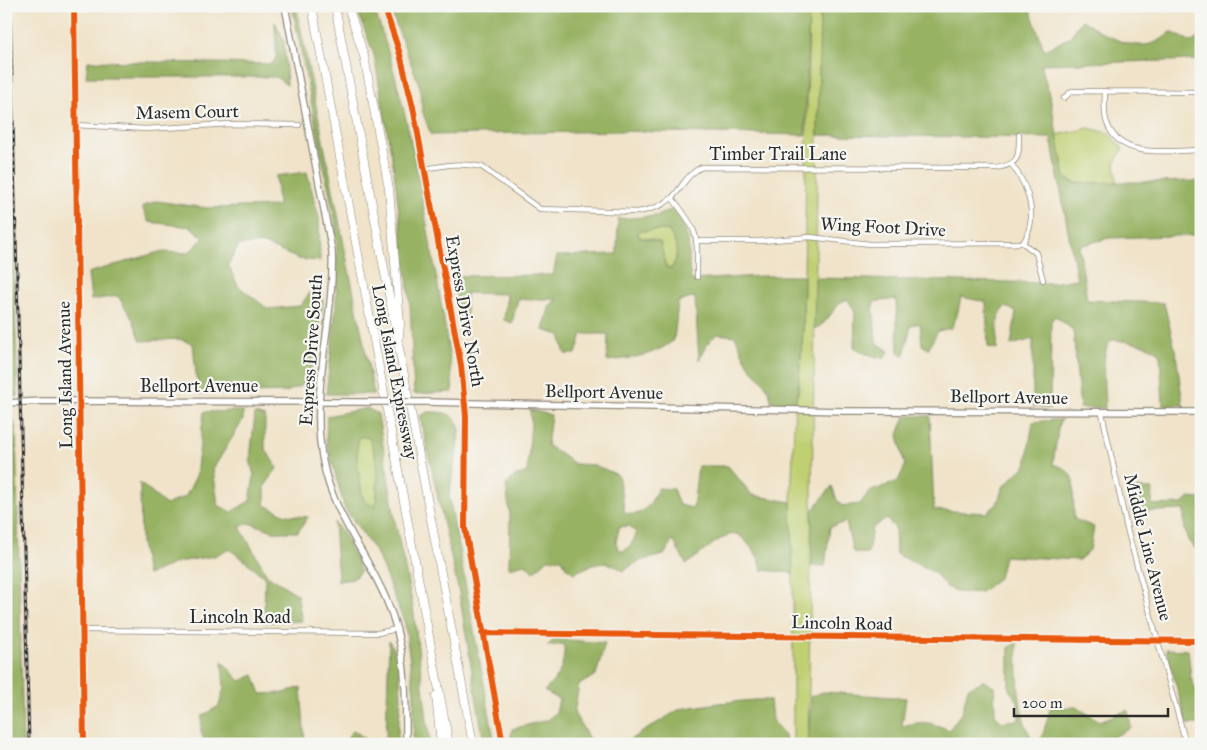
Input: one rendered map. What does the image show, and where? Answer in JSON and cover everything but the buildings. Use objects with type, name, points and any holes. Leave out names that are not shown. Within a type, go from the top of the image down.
[{"type":"highway","name":"Long Island Expressway","points":[[312,6],[449,744]]},
{"type":"highway","name":"Long Island Expressway","points":[[335,6],[473,744]]},
{"type":"highway","points":[[348,6],[364,56],[389,188],[400,324],[398,345]]},
{"type":"highway","points":[[435,666],[441,744]]},
{"type":"main road","name":"Long Island Avenue","points":[[74,6],[81,401],[84,744]]},
{"type":"main road","name":"Express Drive South","points":[[285,6],[332,251],[332,293],[318,402],[321,452],[333,497],[346,527],[384,593],[397,629],[405,668],[406,744]]},
{"type":"main road","name":"Express Drive North","points":[[384,6],[407,80],[460,355],[465,403],[464,528],[503,744]]},
{"type":"main road","name":"Bellport Avenue","points":[[6,403],[81,401],[426,402],[606,408],[1102,413],[1201,412]]},
{"type":"street","points":[[1064,98],[1072,91],[1201,92]]},
{"type":"street","points":[[1105,91],[1106,122],[1111,131],[1123,144],[1142,151],[1201,150]]},
{"type":"street","name":"Masem Court","points":[[76,125],[146,129],[231,124],[299,125]]},
{"type":"street","points":[[1019,135],[1019,152],[1012,165],[1023,181],[1030,203],[1030,231],[1023,243],[1036,253],[1043,280]]},
{"type":"street","name":"Timber Trail Lane","points":[[425,169],[453,164],[471,164],[482,167],[540,209],[555,211],[638,212],[652,209],[672,198],[694,171],[712,165],[983,169],[1012,165]]},
{"type":"street","points":[[672,198],[689,219],[698,241],[697,277]]},
{"type":"street","name":"Wing Foot Drive","points":[[698,241],[762,241],[810,237],[870,244],[1023,243]]},
{"type":"street","name":"Middle Line Avenue","points":[[1102,413],[1127,529],[1186,744]]},
{"type":"street","name":"Lincoln Road","points":[[83,630],[378,632],[397,629]]},
{"type":"street","name":"Lincoln Road","points":[[482,633],[1201,641]]},
{"type":"green space","points":[[292,6],[296,6],[374,394],[326,394],[334,330],[337,244],[335,222]]},
{"type":"green space","points":[[356,6],[373,6],[400,93],[425,212],[446,336],[453,392],[414,394],[410,303],[394,170],[374,55]]},
{"type":"green space","points":[[389,6],[809,6],[805,135],[620,131],[431,135],[422,110],[420,87]]},
{"type":"green space","points":[[809,6],[820,6],[808,744],[793,744],[791,501],[795,402],[798,392],[803,332]]},
{"type":"green space","points":[[820,6],[1029,6],[1044,50],[1069,38],[1082,20],[1115,39],[1137,45],[1160,40],[1171,32],[1192,42],[1201,36],[1201,60],[1041,64],[1051,102],[1065,177],[1069,181],[1076,183],[1201,181],[1201,235],[1109,238],[1079,246],[1087,300],[1164,303],[1176,354],[1183,405],[1163,406],[1160,354],[1145,345],[1112,340],[1105,352],[1104,361],[1105,408],[1080,408],[1073,330],[1055,316],[1051,321],[1050,409],[1033,406],[1033,339],[1011,345],[1016,312],[1005,306],[998,318],[997,349],[988,347],[986,302],[961,297],[957,316],[951,328],[938,331],[928,349],[922,345],[920,323],[911,325],[904,356],[898,352],[896,299],[873,302],[876,342],[889,351],[884,359],[861,352],[854,347],[855,313],[848,299],[838,305],[824,323],[814,329],[815,278],[1052,283],[1077,279],[1051,138],[818,135]]},
{"type":"green space","points":[[275,22],[284,41],[287,85],[276,77],[86,77],[88,61],[271,64],[276,58]]},
{"type":"green space","points":[[1089,128],[1108,133],[1123,149],[1115,162],[1117,182],[1082,184],[1075,183],[1065,177],[1057,135]]},
{"type":"green space","points":[[307,172],[319,218],[320,261],[299,259],[261,243],[239,245],[228,265],[238,286],[268,309],[300,306],[318,282],[323,302],[309,382],[286,392],[198,394],[193,344],[179,339],[141,341],[133,320],[118,296],[91,300],[88,273],[159,252],[188,253],[204,238],[191,227],[149,222],[142,207],[156,201],[207,208],[278,206],[276,176]]},
{"type":"green space","points":[[673,209],[682,224],[688,241],[691,280],[804,276],[803,332],[798,392],[795,402],[779,405],[771,401],[768,389],[750,367],[735,336],[717,334],[710,340],[699,360],[695,297],[678,302],[674,340],[651,353],[607,361],[608,334],[582,334],[576,354],[565,354],[560,335],[543,330],[550,305],[557,299],[518,299],[512,323],[504,320],[507,294],[466,293],[466,322],[460,323],[453,276],[553,275],[557,256],[617,254],[618,219],[656,216]],"holes":[[[668,230],[676,250],[676,259],[671,269],[666,267],[660,242],[639,237],[638,231]]]},
{"type":"green space","points":[[12,224],[18,396],[6,398],[6,225]]},
{"type":"green space","points":[[668,230],[674,240],[676,250],[676,259],[671,269],[666,267],[653,239],[638,237],[638,231]]},
{"type":"green space","points":[[367,408],[378,414],[396,526],[413,607],[430,744],[413,744],[414,693],[405,624],[377,554],[345,509],[326,440],[327,416]],"holes":[[[359,437],[368,437],[375,453],[378,472],[375,508],[363,499],[358,468],[357,452]]]},
{"type":"green space","points":[[530,410],[551,415],[547,445],[575,464],[594,465],[618,475],[625,513],[637,514],[646,508],[658,488],[673,489],[679,505],[693,508],[698,466],[728,466],[752,495],[791,502],[793,573],[762,570],[753,549],[739,535],[733,534],[720,540],[686,564],[673,540],[664,555],[639,561],[623,571],[611,564],[605,563],[593,565],[574,573],[567,568],[562,559],[548,559],[534,572],[525,564],[509,568],[510,516],[506,485],[514,477],[527,472],[531,423]],"holes":[[[630,526],[636,533],[629,547],[624,551],[619,550],[616,543],[619,527]]]},
{"type":"green space","points":[[243,411],[243,420],[213,469],[218,505],[231,512],[250,501],[254,476],[250,459],[255,414],[265,417],[265,448],[277,468],[265,486],[265,505],[286,515],[308,517],[298,532],[277,532],[249,523],[240,527],[267,575],[297,594],[302,621],[264,622],[265,577],[228,549],[214,556],[178,562],[147,575],[141,542],[140,483],[166,505],[186,496],[196,476],[204,412]]},
{"type":"green space","points":[[428,412],[439,412],[452,416],[460,430],[449,496],[495,744],[484,744],[459,593],[420,416]]},
{"type":"green space","points":[[6,415],[13,419],[16,431],[23,744],[6,744]]},
{"type":"green space","points":[[905,416],[930,416],[934,510],[987,513],[997,504],[1003,487],[1026,465],[1033,422],[1063,419],[1059,423],[1053,464],[1064,468],[1073,477],[1074,519],[1094,527],[1090,550],[1079,560],[1004,556],[999,578],[981,592],[957,592],[946,587],[935,573],[896,554],[895,528],[886,519],[872,528],[868,554],[853,552],[846,522],[830,527],[825,566],[812,566],[812,511],[832,486],[837,500],[842,506],[860,504],[869,492],[898,481],[905,466],[898,435]]},
{"type":"green space","points":[[359,436],[368,437],[375,454],[377,481],[375,509],[363,499],[357,460]]},
{"type":"green space","points":[[1127,488],[1152,489],[1152,505],[1182,504],[1190,498],[1201,499],[1201,551],[1195,548],[1188,539],[1184,510],[1131,512]]},
{"type":"green space","points":[[334,522],[343,533],[361,571],[353,579],[338,581]]},
{"type":"green space","points":[[554,639],[605,643],[596,675],[579,685],[574,713],[592,744],[510,744],[512,729],[547,720],[556,713],[559,699],[544,691],[558,675],[564,658],[564,644],[547,646]]},
{"type":"green space","points":[[389,641],[399,657],[401,698],[397,744],[350,744],[348,736],[354,730],[366,740],[386,738]]},
{"type":"green space","points":[[1017,643],[1021,708],[1024,720],[1035,743],[1041,741],[1053,699],[1062,708],[1076,707],[1100,721],[1128,710],[1131,728],[1109,739],[1110,744],[808,744],[811,696],[823,692],[906,698],[902,726],[926,723],[949,730],[962,712],[968,688],[983,681],[994,686],[995,714],[1001,722],[1019,720],[1018,701],[1009,690],[1009,647]]},
{"type":"green space","points":[[1166,649],[1188,650],[1191,679],[1201,699],[1201,724],[1187,724]]},
{"type":"green space","points":[[222,661],[240,681],[254,675],[261,694],[284,693],[301,687],[305,744],[205,744],[201,731],[202,716],[219,706],[224,688]]},
{"type":"green space","points":[[770,700],[772,720],[785,736],[786,744],[623,744],[680,709]]},
{"type":"railway","points":[[10,6],[29,744]]},
{"type":"cycle path","points":[[74,6],[84,744]]},
{"type":"cycle path","points":[[384,6],[400,54],[413,107],[461,365],[466,416],[465,528],[503,744]]},
{"type":"cycle path","points":[[482,633],[1201,641]]}]
